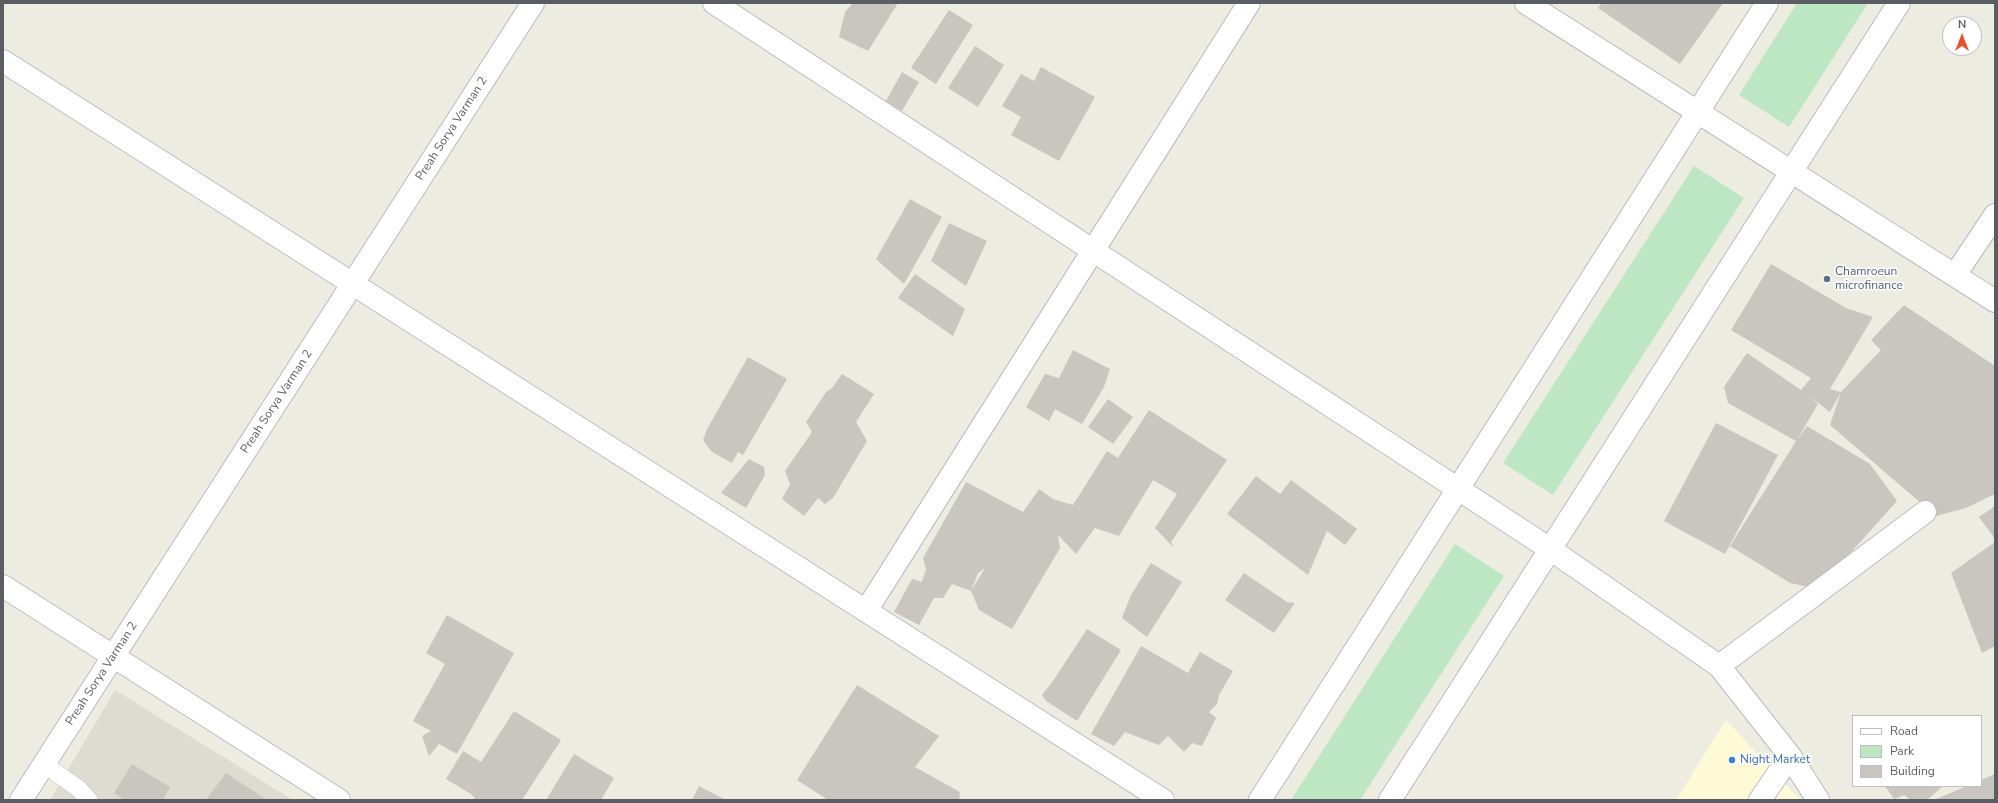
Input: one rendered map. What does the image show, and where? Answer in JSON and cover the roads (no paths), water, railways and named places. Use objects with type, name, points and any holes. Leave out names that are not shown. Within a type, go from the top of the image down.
[{"type":"street","name":"Preah Sorya Varman 2","points":[[21,800],[533,3]]},
{"type":"street","points":[[714,3],[1550,548],[1719,666],[1790,756],[1818,800]]},
{"type":"street","points":[[866,611],[1249,3]]},
{"type":"street","points":[[1526,3],[1792,171],[1995,302]]},
{"type":"street","points":[[1260,800],[1767,3]]},
{"type":"street","points":[[1390,800],[1899,3]]},
{"type":"street","points":[[3,61],[1164,800]]},
{"type":"street","points":[[1955,275],[1995,215]]},
{"type":"street","points":[[1719,666],[1925,512]]},
{"type":"street","points":[[3,586],[339,800]]},
{"type":"street","points":[[1760,800],[1790,756]]},
{"type":"lane","points":[[44,764],[79,789],[89,800]]},
{"type":"place","name":"Chamroeun microfinance","points":[[1827,279]]},
{"type":"place","name":"Night Market","points":[[1732,760]]}]
